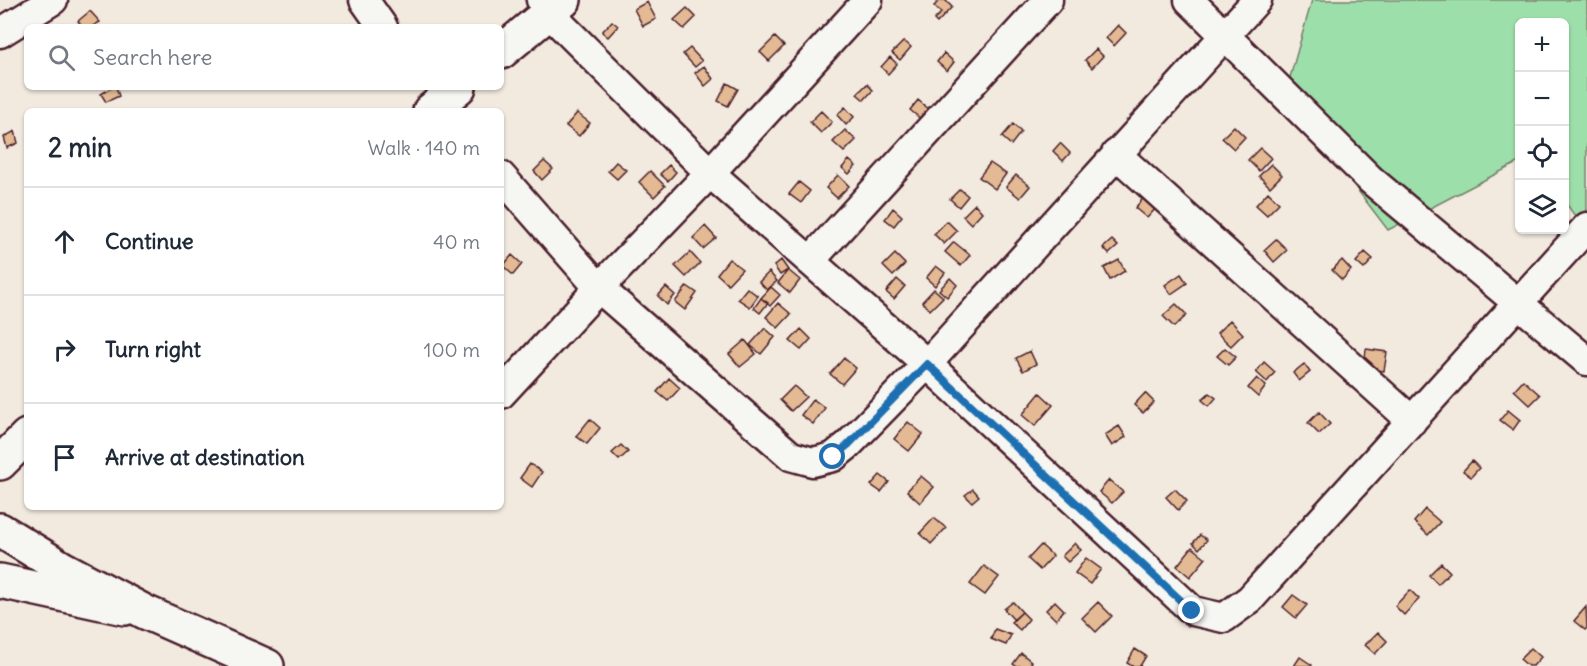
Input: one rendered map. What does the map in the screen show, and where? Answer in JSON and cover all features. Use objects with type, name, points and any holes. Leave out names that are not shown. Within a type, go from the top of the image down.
[{"type":"main road","points":[[504,49],[551,4]]},
{"type":"main road","points":[[0,463],[24,439]]},
{"type":"main road","points":[[0,530],[62,568],[145,612],[250,662]]},
{"type":"main road","points":[[0,582],[58,592],[145,612]]},
{"type":"street","points":[[0,33],[53,0]]},
{"type":"street","points":[[363,0],[381,24]]},
{"type":"street","points":[[504,391],[710,173],[868,0]]},
{"type":"street","points":[[810,261],[1048,0]]},
{"type":"street","points":[[1189,0],[1371,180],[1587,361]]},
{"type":"street","points":[[504,179],[599,288],[791,456],[813,462],[833,457],[848,445],[927,364],[1257,0]]},
{"type":"street","points":[[551,4],[710,173],[927,364],[1192,611],[1224,618],[1250,599],[1587,227]]},
{"type":"street","points":[[1116,154],[1412,421]]},
{"type":"green space","points":[[1312,0],[1587,0],[1587,233],[1569,208],[1569,18],[1515,18],[1515,164],[1388,230],[1285,95]]},
{"type":"building","points":[[940,0],[945,0],[952,7],[937,23],[934,20],[941,13],[934,6]]},
{"type":"building","points":[[647,2],[656,19],[643,26],[634,9]]},
{"type":"building","points":[[687,8],[696,17],[684,29],[674,20]]},
{"type":"building","points":[[90,11],[100,22],[80,24],[78,21]]},
{"type":"building","points":[[612,21],[618,26],[608,37],[602,32]]},
{"type":"building","points":[[1118,25],[1126,33],[1114,46],[1106,38]]},
{"type":"building","points":[[775,37],[784,46],[769,61],[760,52]]},
{"type":"building","points":[[904,41],[911,47],[900,60],[892,53]]},
{"type":"building","points":[[690,48],[702,61],[695,67],[683,54]]},
{"type":"building","points":[[1096,49],[1103,56],[1092,68],[1085,60]]},
{"type":"building","points":[[944,53],[954,62],[947,71],[937,62]]},
{"type":"building","points":[[890,57],[897,64],[888,74],[881,67]]},
{"type":"building","points":[[704,66],[713,79],[705,86],[695,73]]},
{"type":"building","points":[[727,83],[738,89],[728,106],[718,101]]},
{"type":"building","points":[[867,84],[873,90],[864,100],[857,94]]},
{"type":"building","points":[[108,90],[117,90],[119,96],[106,102],[101,94]]},
{"type":"building","points":[[918,100],[930,110],[922,120],[910,110]]},
{"type":"building","points":[[845,107],[854,117],[846,125],[837,115]]},
{"type":"building","points":[[821,111],[832,122],[821,133],[810,122]]},
{"type":"building","points":[[577,113],[590,123],[579,136],[566,126]]},
{"type":"building","points":[[1013,124],[1021,132],[1011,145],[1002,137]]},
{"type":"building","points":[[1234,126],[1245,137],[1234,149],[1222,138]]},
{"type":"building","points":[[845,130],[856,140],[844,152],[833,142]]},
{"type":"building","points":[[15,131],[18,143],[7,148],[4,137]]},
{"type":"building","points":[[1060,143],[1070,153],[1063,161],[1053,151]]},
{"type":"building","points":[[1260,148],[1271,158],[1259,171],[1248,160]]},
{"type":"building","points":[[849,160],[856,166],[849,174],[842,168]]},
{"type":"building","points":[[544,161],[553,169],[542,180],[534,171]]},
{"type":"building","points":[[616,162],[626,170],[617,179],[608,171]]},
{"type":"building","points":[[990,163],[1006,174],[995,189],[979,177]]},
{"type":"building","points":[[1271,164],[1282,175],[1270,187],[1259,176]]},
{"type":"building","points":[[669,165],[676,172],[668,181],[660,174]]},
{"type":"building","points":[[650,171],[665,186],[654,197],[639,182]]},
{"type":"building","points":[[838,175],[849,186],[837,198],[826,188]]},
{"type":"building","points":[[1016,175],[1030,186],[1020,198],[1006,187]]},
{"type":"building","points":[[799,182],[810,191],[801,203],[789,194]]},
{"type":"building","points":[[960,189],[968,196],[959,207],[950,199]]},
{"type":"building","points":[[1268,192],[1279,203],[1267,215],[1256,205]]},
{"type":"building","points":[[1146,195],[1158,206],[1147,218],[1135,208]]},
{"type":"building","points":[[975,204],[982,212],[971,224],[963,216]]},
{"type":"building","points":[[893,208],[902,216],[894,226],[885,219]]},
{"type":"building","points":[[947,221],[957,231],[944,244],[934,234]]},
{"type":"building","points":[[705,226],[716,238],[703,249],[693,238]]},
{"type":"building","points":[[1276,239],[1287,250],[1274,262],[1264,250]]},
{"type":"building","points":[[1112,240],[1118,246],[1109,254],[1103,248]]},
{"type":"building","points":[[954,242],[970,255],[961,266],[945,252]]},
{"type":"building","points":[[690,252],[700,263],[686,277],[675,266]]},
{"type":"building","points":[[1365,252],[1373,259],[1364,269],[1356,262]]},
{"type":"building","points":[[895,254],[905,264],[893,276],[883,266]]},
{"type":"building","points":[[512,255],[522,264],[513,275],[504,265]]},
{"type":"building","points":[[729,259],[742,269],[728,284],[717,274]]},
{"type":"building","points":[[781,260],[788,270],[780,275],[774,266]]},
{"type":"building","points":[[1119,260],[1125,271],[1110,280],[1104,268]]},
{"type":"building","points":[[1342,260],[1351,270],[1342,280],[1332,270]]},
{"type":"building","points":[[936,266],[945,273],[935,286],[926,278]]},
{"type":"building","points":[[788,270],[800,280],[790,293],[778,283]]},
{"type":"building","points":[[769,272],[777,281],[767,290],[759,282]]},
{"type":"building","points":[[1181,274],[1187,283],[1171,294],[1165,285]]},
{"type":"building","points":[[950,278],[957,285],[947,297],[939,290]]},
{"type":"building","points":[[897,279],[905,286],[894,299],[886,292]]},
{"type":"building","points":[[687,286],[697,293],[685,310],[675,302]]},
{"type":"building","points":[[666,287],[675,295],[667,305],[658,296]]},
{"type":"building","points":[[771,287],[780,295],[770,306],[761,298]]},
{"type":"building","points":[[747,288],[758,296],[750,307],[738,299]]},
{"type":"building","points":[[934,289],[943,297],[930,310],[922,302]]},
{"type":"building","points":[[761,298],[768,303],[760,313],[754,308]]},
{"type":"building","points":[[778,303],[791,314],[778,328],[766,317]]},
{"type":"building","points":[[1176,304],[1187,315],[1174,327],[1163,316]]},
{"type":"building","points":[[1230,320],[1243,334],[1231,346],[1217,333]]},
{"type":"building","points":[[765,328],[775,337],[761,354],[750,345]]},
{"type":"building","points":[[801,329],[811,339],[801,350],[790,341]]},
{"type":"building","points":[[745,340],[756,354],[740,367],[729,354]]},
{"type":"building","points":[[1225,348],[1236,357],[1228,365],[1217,356]]},
{"type":"building","points":[[1366,349],[1387,352],[1384,371],[1364,368]]},
{"type":"building","points":[[1030,351],[1036,364],[1023,371],[1016,358]]},
{"type":"building","points":[[844,358],[856,368],[842,384],[830,374]]},
{"type":"building","points":[[1264,362],[1275,372],[1267,382],[1256,372]]},
{"type":"building","points":[[1304,364],[1310,372],[1299,381],[1293,373]]},
{"type":"building","points":[[669,378],[680,388],[668,401],[657,392]]},
{"type":"building","points":[[1257,378],[1266,386],[1258,397],[1248,388]]},
{"type":"building","points":[[1523,380],[1540,395],[1530,405],[1514,390]]},
{"type":"building","points":[[794,386],[806,397],[791,411],[780,400]]},
{"type":"building","points":[[1040,393],[1053,405],[1035,426],[1022,415]]},
{"type":"building","points":[[1145,393],[1154,402],[1143,413],[1134,405]]},
{"type":"building","points":[[1209,393],[1216,398],[1209,406],[1202,400]]},
{"type":"building","points":[[813,399],[825,408],[813,424],[801,415]]},
{"type":"building","points":[[1508,410],[1520,420],[1513,430],[1500,420]]},
{"type":"building","points":[[1319,412],[1330,424],[1319,434],[1308,423]]},
{"type":"building","points":[[590,419],[600,428],[587,444],[576,436]]},
{"type":"building","points":[[908,422],[923,434],[909,451],[894,439]]},
{"type":"building","points":[[1119,426],[1126,437],[1112,446],[1105,435]]},
{"type":"building","points":[[621,445],[628,452],[619,460],[612,453]]},
{"type":"building","points":[[1472,461],[1479,468],[1471,477],[1463,471]]},
{"type":"building","points":[[530,464],[542,472],[532,487],[520,478]]},
{"type":"building","points":[[880,475],[889,482],[881,492],[871,485]]},
{"type":"building","points":[[921,476],[934,487],[920,503],[907,491]]},
{"type":"building","points":[[1109,480],[1123,492],[1112,503],[1099,492]]},
{"type":"building","points":[[973,489],[979,496],[972,502],[965,495]]},
{"type":"building","points":[[1175,489],[1187,501],[1178,510],[1166,497]]},
{"type":"building","points":[[1425,509],[1440,522],[1428,535],[1414,522]]},
{"type":"building","points":[[934,518],[946,528],[931,544],[920,533]]},
{"type":"building","points":[[1200,535],[1207,540],[1199,549],[1193,543]]},
{"type":"building","points":[[1075,543],[1081,550],[1068,562],[1062,556]]},
{"type":"building","points":[[1041,545],[1053,556],[1040,570],[1028,559]]},
{"type":"building","points":[[1192,547],[1206,558],[1190,577],[1177,566]]},
{"type":"building","points":[[1086,558],[1101,569],[1090,584],[1075,573]]},
{"type":"building","points":[[1441,563],[1450,572],[1438,584],[1429,575]]},
{"type":"building","points":[[984,566],[999,577],[985,595],[970,584]]},
{"type":"building","points":[[1410,590],[1419,599],[1404,615],[1395,606]]},
{"type":"building","points":[[1293,595],[1307,605],[1296,618],[1283,607]]},
{"type":"building","points":[[1055,601],[1064,610],[1056,620],[1046,610]]},
{"type":"building","points":[[1013,602],[1022,612],[1014,620],[1004,609]]},
{"type":"building","points":[[1098,602],[1112,616],[1096,632],[1082,618]]},
{"type":"building","points":[[1586,607],[1587,628],[1585,630],[1574,621]]},
{"type":"building","points":[[1022,612],[1029,619],[1020,630],[1011,622]]},
{"type":"building","points":[[995,629],[1011,635],[1006,645],[991,639]]},
{"type":"building","points":[[1378,632],[1387,641],[1375,654],[1365,645]]},
{"type":"building","points":[[1531,648],[1541,657],[1533,666],[1528,666],[1520,659]]},
{"type":"building","points":[[1135,649],[1146,656],[1140,666],[1127,663]]},
{"type":"building","points":[[1021,653],[1032,662],[1029,666],[1013,664]]},
{"type":"building","points":[[1300,657],[1312,665],[1294,666]]},
{"type":"route","points":[[833,457],[848,445],[927,364],[1192,611]]}]
